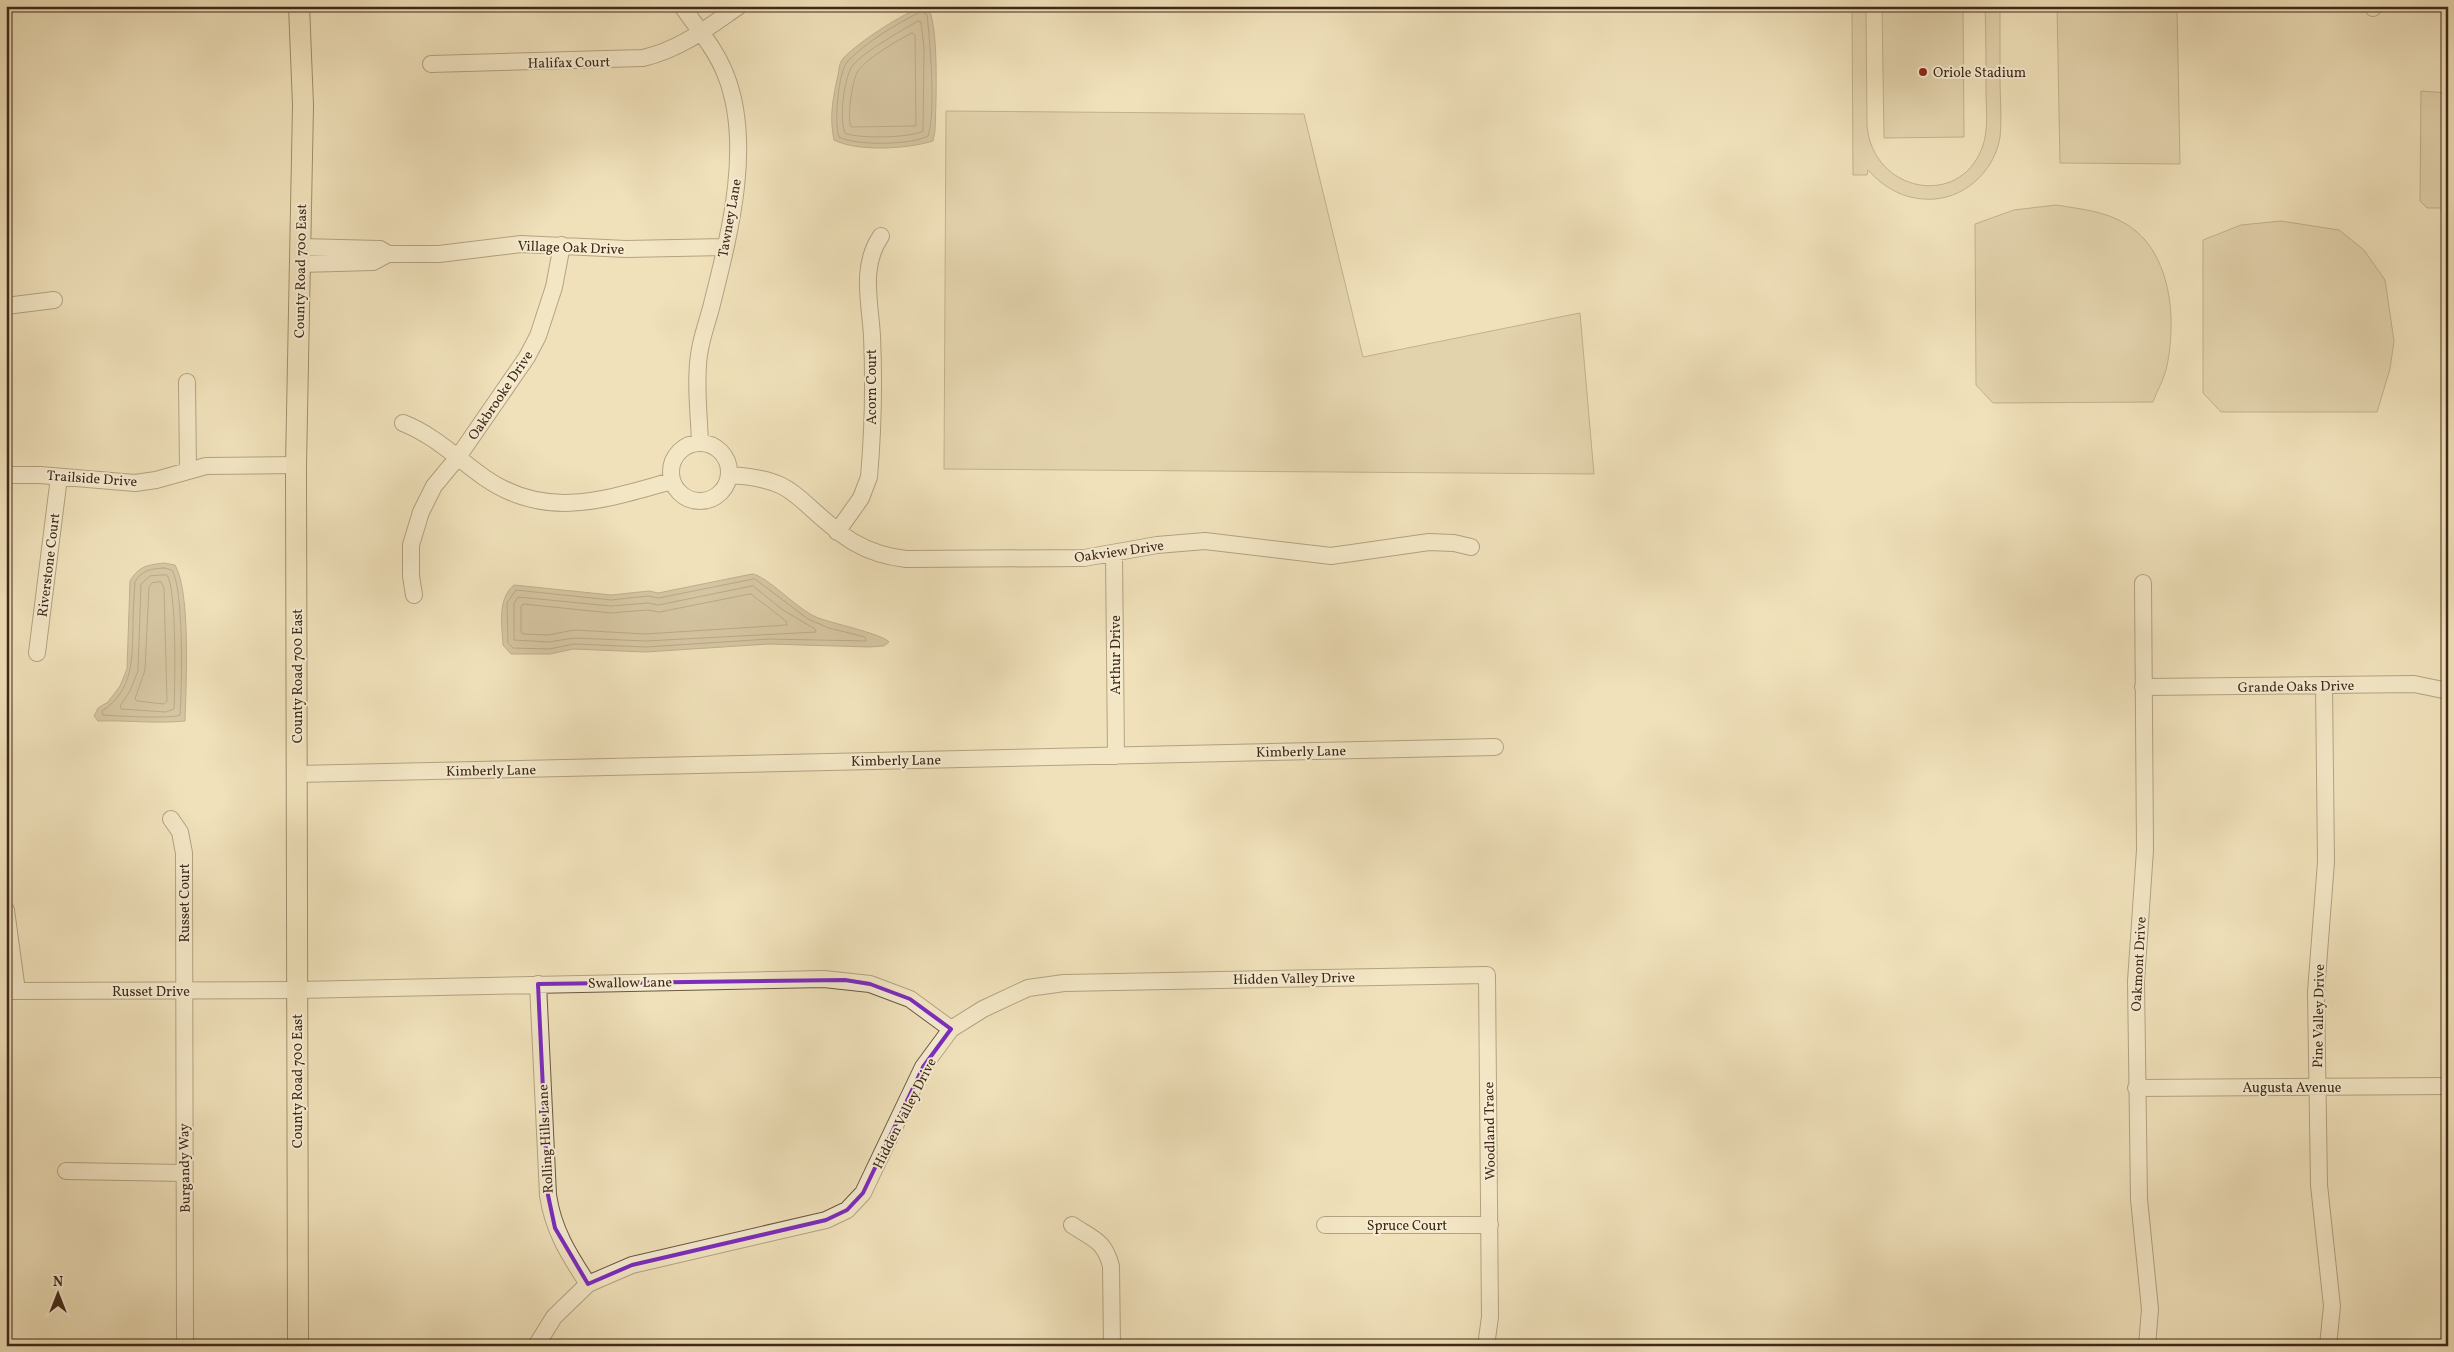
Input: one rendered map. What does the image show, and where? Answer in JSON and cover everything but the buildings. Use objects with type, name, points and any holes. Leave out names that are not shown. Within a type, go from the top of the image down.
[{"type":"main road","name":"County Road 700 East","points":[[298,1346],[296,465],[303,105],[299,6]]},
{"type":"street","name":"Tawney Lane","points":[[682,6],[725,72],[736,114],[738,177],[725,247],[699,356],[700,443]]},
{"type":"street","name":"Halifax Court","points":[[431,64],[630,60],[668,52],[702,34],[739,6]]},
{"type":"street","name":"Acorn Court","points":[[838,532],[861,498],[869,477],[872,335],[867,278],[872,254],[881,236]]},
{"type":"street","name":"Village Oak Drive","points":[[301,256],[380,249],[388,254],[438,254],[521,244],[626,249],[725,247]]},
{"type":"street","name":"Oakbrooke Drive","points":[[414,596],[411,576],[413,535],[421,512],[434,486],[458,457],[504,393],[538,336],[554,287],[562,245]]},
{"type":"street","points":[[6,306],[54,300]]},
{"type":"street","points":[[187,382],[188,471]]},
{"type":"street","points":[[403,423],[425,433],[502,489],[538,502],[560,504],[591,502],[672,481]]},
{"type":"street","points":[[700,443],[718,449],[729,465],[730,475],[721,492],[703,501],[684,496],[672,481],[672,463],[677,455],[691,444],[700,443]]},
{"type":"street","name":"Trailside Drive","points":[[6,475],[135,483],[206,466],[296,465]]},
{"type":"street","name":"Oakview Drive","points":[[730,475],[768,480],[781,485],[798,497],[838,532],[859,546],[877,554],[906,559],[1059,559],[1114,554],[1157,545],[1206,541],[1331,556],[1437,541],[1471,546]]},
{"type":"street","name":"Riverstone Court","points":[[37,653],[59,477]]},
{"type":"street","name":"Arthur Drive","points":[[1114,554],[1116,756]]},
{"type":"street","name":"Oakmont Drive","points":[[2143,582],[2145,858],[2136,981],[2136,1088],[2139,1199],[2150,1309],[2147,1346]]},
{"type":"street","name":"Grande Oaks Drive","points":[[2144,687],[2414,684],[2448,691]]},
{"type":"street","name":"Pine Valley Drive","points":[[2324,685],[2326,862],[2316,992],[2318,1185],[2332,1306],[2328,1346]]},
{"type":"street","name":"Kimberly Lane","points":[[297,774],[1495,747]]},
{"type":"street","name":"Russet Court","points":[[171,819],[180,832],[184,853],[184,991]]},
{"type":"street","points":[[6,910],[12,991]]},
{"type":"street","name":"Woodland Trace","points":[[1429,976],[1487,975],[1490,1317],[1486,1346]]},
{"type":"street","name":"Hidden Valley Drive","points":[[536,1346],[554,1317],[588,1284],[632,1265],[826,1220],[847,1210],[863,1193],[923,1067],[951,1029],[983,1010],[1028,988],[1064,983],[1429,976]]},
{"type":"street","name":"Swallow Lane","points":[[297,990],[538,984],[845,980],[870,984],[910,999],[951,1029]]},
{"type":"street","name":"Rolling Hills Lane","points":[[538,984],[550,1213],[562,1244],[588,1284]]},
{"type":"street","name":"Russet Drive","points":[[12,991],[297,990]]},
{"type":"street","name":"Burgandy Way","points":[[184,991],[184,1346]]},
{"type":"street","name":"Augusta Avenue","points":[[2136,1088],[2448,1086]]},
{"type":"street","points":[[66,1171],[184,1173]]},
{"type":"street","points":[[1072,1225],[1102,1244],[1111,1266],[1112,1346]]},
{"type":"street","name":"Spruce Court","points":[[1325,1225],[1490,1225]]},
{"type":"highlighted area","points":[[845,980],[870,984],[910,999],[951,1029],[923,1067],[863,1193],[847,1210],[826,1220],[632,1265],[588,1284],[555,1228],[548,1195],[538,984]]},
{"type":"shaded area","points":[[1852,6],[1866,6],[1867,126],[1873,148],[1884,166],[1900,178],[1918,185],[1937,185],[1955,180],[1971,167],[1982,148],[1987,120],[1985,6],[2000,6],[2000,137],[1997,149],[1986,170],[1969,187],[1947,197],[1925,199],[1898,193],[1882,183],[1868,170],[1867,175],[1853,175]]},
{"type":"shaded area","name":"Oriole Stadium","points":[[1882,6],[1963,6],[1964,137],[1884,138]]},
{"type":"shaded area","points":[[2057,6],[2177,6],[2180,164],[2060,163]]},
{"type":"shaded area","points":[[2421,91],[2448,93],[2448,208],[2427,208],[2420,201]]},
{"type":"shaded area","points":[[946,111],[1304,114],[1363,357],[1580,313],[1594,474],[944,469]]},
{"type":"shaded area","points":[[2056,205],[2110,216],[2126,224],[2142,236],[2154,252],[2168,290],[2171,331],[2166,370],[2153,402],[1993,403],[1976,385],[1975,224],[2014,210]]},
{"type":"shaded area","points":[[2281,221],[2339,230],[2364,250],[2385,280],[2394,341],[2390,369],[2377,412],[2221,412],[2203,393],[2203,240],[2241,225]]},
{"type":"water","points":[[923,7],[929,9],[936,51],[936,104],[933,141],[910,146],[869,148],[844,144],[834,140],[832,108],[842,60],[856,46],[880,30]]},
{"type":"water","points":[[164,563],[175,565],[180,578],[183,596],[186,640],[185,721],[98,721],[94,716],[98,708],[108,702],[120,686],[127,669],[130,581],[140,569]]},
{"type":"water","points":[[752,574],[765,580],[816,617],[877,636],[889,642],[884,646],[869,647],[769,644],[646,652],[573,649],[550,654],[511,654],[503,645],[503,605],[505,597],[514,585],[611,595],[649,591],[658,593]]},
{"type":"place","name":"Oriole Stadium","points":[[1923,72]]}]
